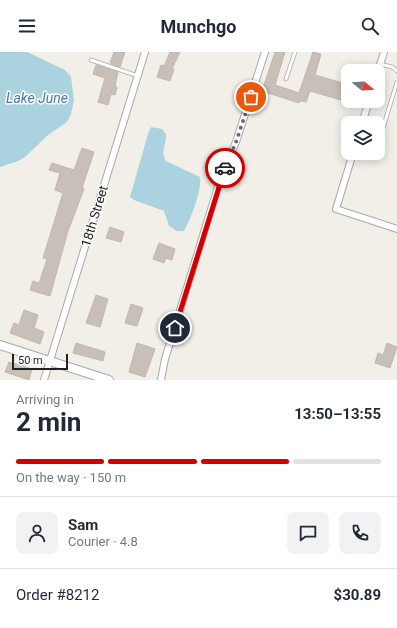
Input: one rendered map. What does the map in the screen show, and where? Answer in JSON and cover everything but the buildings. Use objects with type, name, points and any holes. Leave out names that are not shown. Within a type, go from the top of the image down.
[{"type":"street","name":"18th Street","points":[[44,380],[145,52]]},
{"type":"street","points":[[161,380],[165,359],[221,177],[236,142],[265,52]]},
{"type":"street","points":[[380,64],[384,52]]},
{"type":"street","points":[[351,160],[336,209],[397,229]]},
{"type":"street","points":[[0,345],[110,380]]},
{"type":"lane","points":[[286,79],[295,52]]},
{"type":"lane","points":[[91,60],[138,76]]},
{"type":"lane","points":[[385,65],[392,67],[397,71]]},
{"type":"lane","points":[[385,122],[397,82]]},
{"type":"water","name":"Lake June","points":[[0,52],[27,52],[65,70],[71,77],[74,100],[71,114],[67,122],[48,135],[25,157],[0,167]]},
{"type":"water","points":[[151,127],[162,129],[166,134],[164,157],[166,161],[200,177],[199,189],[195,204],[184,231],[177,231],[169,226],[164,211],[134,200],[130,197]]},
{"type":"way so far","points":[[225,168],[236,142],[251,97]]},
{"type":"route","points":[[175,328],[225,168]]}]
